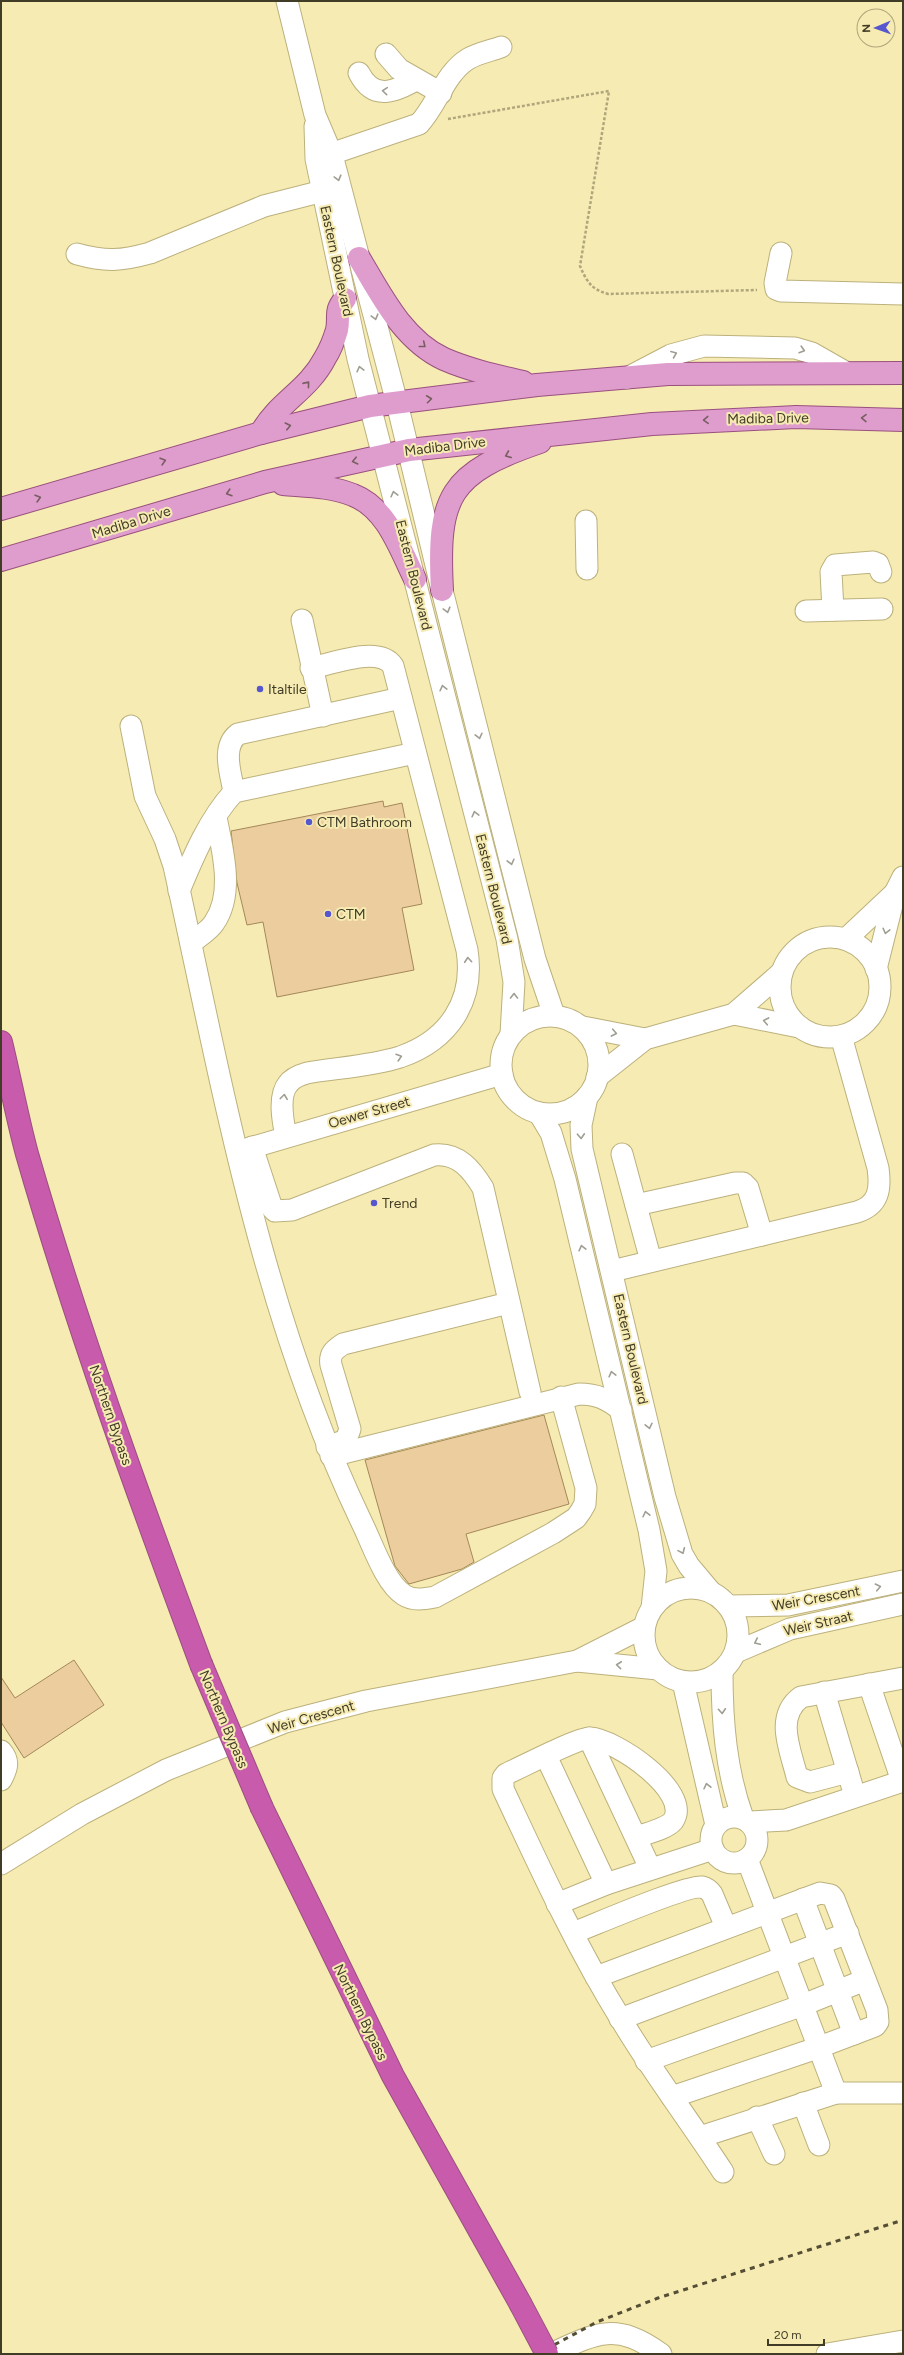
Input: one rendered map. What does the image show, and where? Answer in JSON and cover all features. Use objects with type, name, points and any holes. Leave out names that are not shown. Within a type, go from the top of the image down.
[{"type":"highway","name":"Northern Bypass","points":[[1,1042],[27,1152],[74,1304],[110,1415],[201,1664],[262,1808],[393,2076],[520,2303],[546,2354]]},
{"type":"main road","points":[[359,258],[391,311],[408,332],[425,347],[444,358],[466,367],[537,385]]},
{"type":"main road","points":[[262,433],[268,420],[280,407],[302,390],[325,359],[337,328],[338,307],[345,299]]},
{"type":"main road","points":[[1,509],[262,433],[370,406],[537,385],[668,374],[903,373]]},
{"type":"main road","name":"Madiba Drive","points":[[1,560],[265,482],[384,454],[409,450],[571,431],[652,424],[796,417],[903,420]]},
{"type":"main road","points":[[442,590],[441,534],[446,509],[458,488],[480,467],[536,443],[571,431]]},
{"type":"main road","points":[[265,482],[333,490],[353,495],[364,501],[383,519],[415,579]]},
{"type":"street","name":"Eastern Boulevard","points":[[287,1],[324,157],[359,258],[409,450],[442,590],[535,959],[554,1015]]},
{"type":"street","points":[[324,157],[420,124],[456,70],[465,62],[501,47]]},
{"type":"street","points":[[386,54],[399,69],[441,93]]},
{"type":"street","points":[[359,73],[367,85],[384,92],[396,91],[416,80]]},
{"type":"street","name":"Eastern Boulevard","points":[[324,157],[323,191],[345,299],[370,406],[384,454],[507,938],[514,982],[511,1034],[503,1053],[502,1074],[506,1087],[515,1098],[526,1107],[539,1112],[552,1114],[565,1112],[576,1106],[587,1097]]},
{"type":"street","points":[[77,254],[101,261],[130,258],[150,253],[264,206],[323,191]]},
{"type":"street","points":[[780,252],[774,283],[778,290],[903,294]]},
{"type":"street","points":[[586,521],[587,569]]},
{"type":"street","points":[[832,610],[832,572],[835,565],[873,562],[878,564],[880,572]]},
{"type":"street","points":[[806,611],[882,609]]},
{"type":"street","points":[[302,620],[311,668],[323,716]]},
{"type":"street","points":[[286,1136],[283,1113],[285,1091],[288,1084],[297,1076],[399,1057],[423,1047],[449,1025],[463,1003],[469,973],[467,950],[393,666],[390,661],[381,657],[370,655],[311,668]]},
{"type":"street","points":[[234,792],[228,755],[230,742],[238,734],[401,698]]},
{"type":"street","points":[[131,726],[145,796],[165,839],[244,1149],[265,1268],[305,1390],[329,1452],[388,1578],[397,1590],[410,1598],[435,1597],[553,1533],[576,1518],[585,1504],[586,1488],[561,1397]]},
{"type":"street","points":[[179,891],[198,848],[216,817],[234,792],[415,753]]},
{"type":"street","points":[[191,943],[214,922],[225,894],[224,860],[216,817]]},
{"type":"street","points":[[846,939],[899,885]]},
{"type":"street","points":[[876,968],[899,885]]},
{"type":"street","points":[[734,1014],[799,1027],[820,1037],[841,1036],[853,1033],[867,1023],[876,1009],[880,992],[876,968],[872,959],[861,947],[846,939],[830,936],[814,939],[800,946],[788,958],[781,973],[779,990],[782,1006],[791,1020],[799,1027]]},
{"type":"street","points":[[597,1077],[645,1039],[734,1014],[781,973]]},
{"type":"street","name":"Eastern Boulevard","points":[[511,1034],[523,1023],[538,1017],[554,1015],[569,1019],[583,1028],[592,1040],[598,1054],[597,1077],[587,1097],[581,1125],[582,1149],[678,1542],[689,1566],[710,1591]]},
{"type":"street","points":[[583,1028],[645,1039]]},
{"type":"street","points":[[612,1271],[861,1210],[874,1202],[880,1188],[878,1168],[841,1036]]},
{"type":"street","name":"Oewer Street","points":[[244,1149],[502,1074]]},
{"type":"street","name":"Eastern Boulevard","points":[[539,1112],[551,1133],[565,1179],[655,1554],[655,1586],[652,1608]]},
{"type":"street","points":[[244,1149],[272,1208],[281,1212],[292,1210],[434,1155],[446,1155],[462,1162],[472,1170],[482,1188],[530,1392]]},
{"type":"street","points":[[622,1154],[651,1261]]},
{"type":"street","points":[[636,1205],[735,1183],[743,1183],[748,1188],[762,1235]]},
{"type":"street","points":[[329,1452],[346,1440],[350,1430],[331,1365],[331,1356],[335,1349],[343,1344],[509,1303]]},
{"type":"street","points":[[329,1452],[579,1394],[599,1396],[608,1400],[621,1410]]},
{"type":"street","name":"Weir Crescent","points":[[729,1606],[788,1605],[903,1581]]},
{"type":"street","points":[[698,1587],[710,1591],[729,1606],[736,1620],[739,1636],[736,1652],[722,1672],[704,1680],[683,1682],[670,1678],[658,1669],[649,1656],[644,1642],[644,1627],[652,1608],[661,1598],[672,1591],[698,1587]]},
{"type":"street","name":"Weir Straat","points":[[736,1652],[790,1629],[903,1604]]},
{"type":"street","points":[[577,1661],[644,1627]]},
{"type":"street","points":[[577,1661],[658,1669]]},
{"type":"street","name":"Weir Crescent","points":[[1,1864],[82,1814],[166,1770],[285,1722],[366,1701],[577,1661]]},
{"type":"street","points":[[722,1672],[724,1736],[730,1775],[746,1820],[757,1836],[752,1851],[769,1912],[817,2048],[836,2093]]},
{"type":"street","points":[[848,1772],[810,1782],[797,1777],[786,1732],[786,1718],[795,1702],[801,1698],[824,1692],[903,1678]]},
{"type":"street","points":[[683,1682],[716,1824],[711,1839],[713,1849],[720,1858],[727,1862],[735,1863],[752,1851],[786,1820]]},
{"type":"street","points":[[716,1824],[728,1817],[746,1820],[786,1820],[903,1781],[869,1684]]},
{"type":"street","points":[[824,1692],[856,1797]]},
{"type":"street","points":[[589,1738],[637,1837],[650,1868]]},
{"type":"street","points":[[637,1837],[669,1824],[673,1820],[675,1805],[671,1796],[656,1776],[639,1762],[611,1745],[589,1738],[506,1774],[502,1783],[503,1789],[557,1904],[596,1977],[646,2061],[723,2172]]},
{"type":"street","points":[[1,1751],[6,1757],[7,1769],[1,1780]]},
{"type":"street","points":[[546,1756],[606,1884]]},
{"type":"street","points":[[557,1904],[650,1868],[713,1849]]},
{"type":"street","points":[[573,1933],[673,1894],[699,1887],[708,1890],[712,1894],[726,1927]]},
{"type":"street","points":[[596,1977],[820,1893],[831,1895],[848,1933],[877,2010],[878,2022],[874,2026],[817,2048],[672,2098]]},
{"type":"street","points":[[803,1899],[836,1991],[854,2034]]},
{"type":"street","points":[[620,2019],[786,1958],[848,1933]]},
{"type":"street","points":[[646,2061],[802,2005],[865,1980]]},
{"type":"street","points":[[700,2137],[836,2093],[903,2093]]},
{"type":"street","points":[[803,2103],[819,2145]]},
{"type":"street","points":[[757,2118],[774,2154]]},
{"type":"street","points":[[552,2354],[595,2335],[622,2333],[644,2342],[661,2354]]},
{"type":"street","points":[[826,2354],[903,2341]]},
{"type":"path","points":[[420,124],[609,91],[580,266],[587,282],[595,290],[608,294],[778,290]]},
{"type":"building","points":[[383,801],[384,807],[402,803],[422,904],[402,908],[414,970],[277,997],[263,922],[247,925],[237,883],[231,831]]},
{"type":"building","points":[[544,1415],[569,1504],[466,1534],[474,1562],[462,1569],[409,1584],[395,1566],[365,1460]]},
{"type":"building","points":[[74,1660],[104,1705],[24,1758],[1,1722],[1,1677],[15,1698]]},
{"type":"railway","points":[[537,2354],[597,2322],[658,2298],[903,2220]]},
{"type":"place","name":"Italtile","points":[[260,689]]},
{"type":"place","name":"CTM Bathroom","points":[[309,822]]},
{"type":"place","name":"CTM","points":[[328,914]]},
{"type":"place","name":"Trend","points":[[374,1203]]}]
